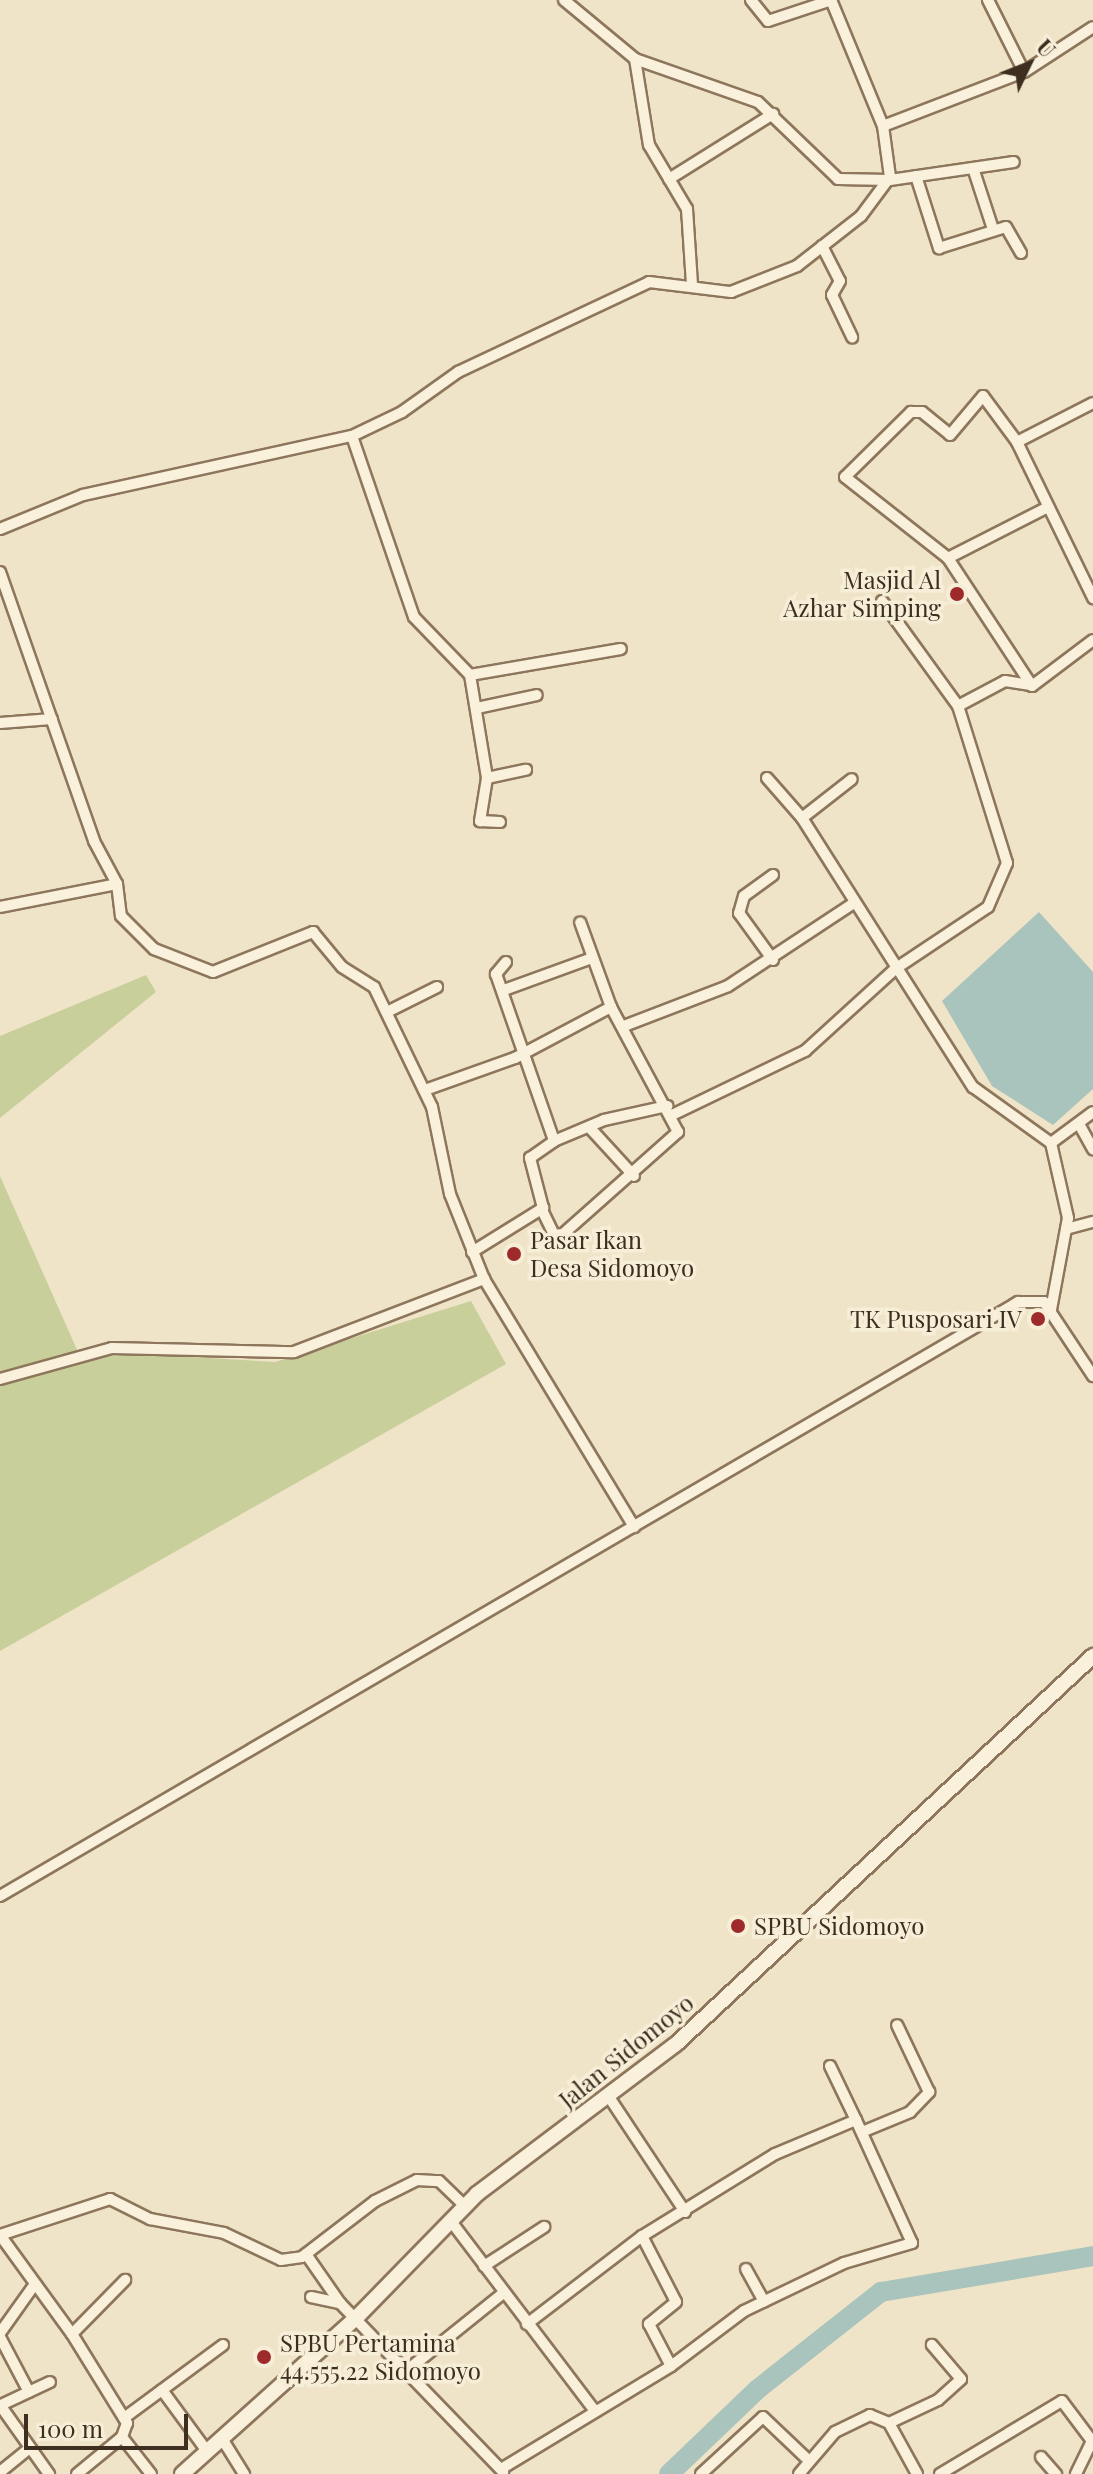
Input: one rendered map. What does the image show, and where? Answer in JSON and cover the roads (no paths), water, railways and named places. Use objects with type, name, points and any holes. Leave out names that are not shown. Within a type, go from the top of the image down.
[{"type":"main road","name":"Jalan Sidomoyo","points":[[182,2474],[353,2319],[465,2206],[676,2044],[1093,1656]]},
{"type":"street","points":[[564,0],[635,59],[756,101],[838,179],[890,172],[916,176],[974,171],[1014,162]]},
{"type":"street","points":[[0,529],[83,495],[352,436],[402,412],[458,372],[626,290],[658,280],[731,292],[760,284],[822,246],[861,216],[890,172],[883,126],[831,0],[768,21],[751,0]]},
{"type":"street","points":[[988,0],[1024,72]]},
{"type":"street","points":[[883,126],[1024,72],[1093,27]]},
{"type":"street","points":[[635,59],[647,139],[687,209],[692,285]]},
{"type":"street","points":[[669,179],[773,114]]},
{"type":"street","points":[[974,171],[993,229]]},
{"type":"street","points":[[916,176],[939,248],[993,229],[1008,228],[1021,253]]},
{"type":"street","points":[[822,246],[840,281],[832,295],[852,337]]},
{"type":"street","points":[[1032,686],[1005,635],[948,558],[845,477],[911,412],[922,412],[950,435],[978,396],[1017,442],[1093,598]]},
{"type":"street","points":[[1017,442],[1093,403]]},
{"type":"street","points":[[352,436],[414,617],[470,675],[487,778],[480,821],[500,822]]},
{"type":"street","points":[[948,558],[1048,507]]},
{"type":"street","points":[[0,572],[52,719],[117,884],[121,916],[145,942],[213,972],[313,932],[342,967],[374,987],[425,1090],[472,1252],[484,1279],[634,1527]]},
{"type":"street","points":[[580,922],[611,1007],[670,1111],[677,1137],[561,1236],[542,1210],[530,1158],[554,1141],[590,1128],[670,1111],[805,1051],[895,969],[984,911],[1007,869],[983,768],[958,706],[882,601]]},
{"type":"street","points":[[1032,686],[1093,640]]},
{"type":"street","points":[[470,675],[621,649]]},
{"type":"street","points":[[958,706],[1017,678],[1032,686]]},
{"type":"street","points":[[477,708],[537,695]]},
{"type":"street","points":[[0,723],[52,719]]},
{"type":"street","points":[[487,778],[526,770]]},
{"type":"street","points":[[767,778],[802,818],[895,969],[980,1096],[1051,1143],[1067,1196],[1066,1229],[1051,1310]]},
{"type":"street","points":[[802,818],[852,779]]},
{"type":"street","points":[[773,875],[744,896],[739,913],[773,960]]},
{"type":"street","points":[[0,907],[117,884]]},
{"type":"street","points":[[624,1026],[773,960],[854,903]]},
{"type":"street","points":[[504,990],[592,958]]},
{"type":"street","points":[[506,962],[494,968],[504,990],[521,1055],[554,1141]]},
{"type":"street","points":[[387,1012],[437,987]]},
{"type":"street","points":[[425,1090],[521,1055],[611,1007]]},
{"type":"street","points":[[1051,1143],[1093,1112]]},
{"type":"street","points":[[1079,1124],[1093,1149]]},
{"type":"street","points":[[590,1128],[634,1176]]},
{"type":"street","points":[[472,1252],[542,1210]]},
{"type":"street","points":[[1066,1229],[1093,1222]]},
{"type":"street","points":[[0,1379],[112,1348],[294,1352],[484,1279]]},
{"type":"street","points":[[0,1896],[1018,1302],[1032,1298],[1051,1310],[1090,1359],[1093,1376]]},
{"type":"street","points":[[862,2132],[910,2112],[929,2092],[897,2025]]},
{"type":"street","points":[[306,2254],[353,2319],[503,2472],[595,2411],[671,2366],[764,2301],[844,2263],[912,2243],[830,2066]]},
{"type":"street","points":[[609,2097],[685,2212]]},
{"type":"street","points":[[527,2324],[642,2236],[775,2154],[856,2120]]},
{"type":"street","points":[[151,2474],[122,2437],[124,2418],[72,2334],[0,2235],[110,2199],[150,2219],[224,2233],[264,2258],[306,2254],[375,2201],[417,2180],[439,2181],[465,2206]]},
{"type":"street","points":[[450,2220],[502,2294],[595,2411]]},
{"type":"street","points":[[484,2266],[544,2227]]},
{"type":"street","points":[[642,2236],[676,2302],[649,2324],[671,2366]]},
{"type":"street","points":[[746,2269],[764,2301]]},
{"type":"street","points":[[72,2334],[125,2280]]},
{"type":"street","points":[[29,2392],[0,2335],[35,2284]]},
{"type":"street","points":[[405,2372],[502,2294]]},
{"type":"street","points":[[311,2297],[340,2303]]},
{"type":"street","points":[[124,2418],[223,2345]]},
{"type":"street","points":[[799,2474],[806,2458],[867,2416],[889,2423],[938,2400],[961,2379],[932,2345]]},
{"type":"street","points":[[49,2474],[0,2405],[50,2382]]},
{"type":"street","points":[[162,2390],[207,2451]]},
{"type":"street","points":[[940,2474],[1062,2401],[1092,2440],[1076,2474]]},
{"type":"street","points":[[701,2474],[763,2417],[806,2458]]},
{"type":"street","points":[[889,2423],[917,2474]]},
{"type":"street","points":[[77,2474],[122,2437]]},
{"type":"street","points":[[221,2437],[244,2474]]},
{"type":"street","points":[[0,2472],[30,2448]]},
{"type":"street","points":[[1041,2457],[1056,2474]]},
{"type":"water","points":[[1039,912],[1093,972],[1093,1089],[1053,1125],[992,1086],[942,1001]]},
{"type":"waterway","points":[[669,2474],[758,2389],[881,2292],[1093,2256]]},
{"type":"place","name":"Masjid Al Azhar Simping","points":[[957,594]]},
{"type":"place","name":"Pasar Ikan Desa Sidomoyo","points":[[514,1254]]},
{"type":"place","name":"TK Pusposari IV","points":[[1038,1319]]},
{"type":"place","name":"SPBU Sidomoyo","points":[[738,1926]]},
{"type":"place","name":"SPBU Pertamina 44.555.22 Sidomoyo","points":[[264,2357]]}]
